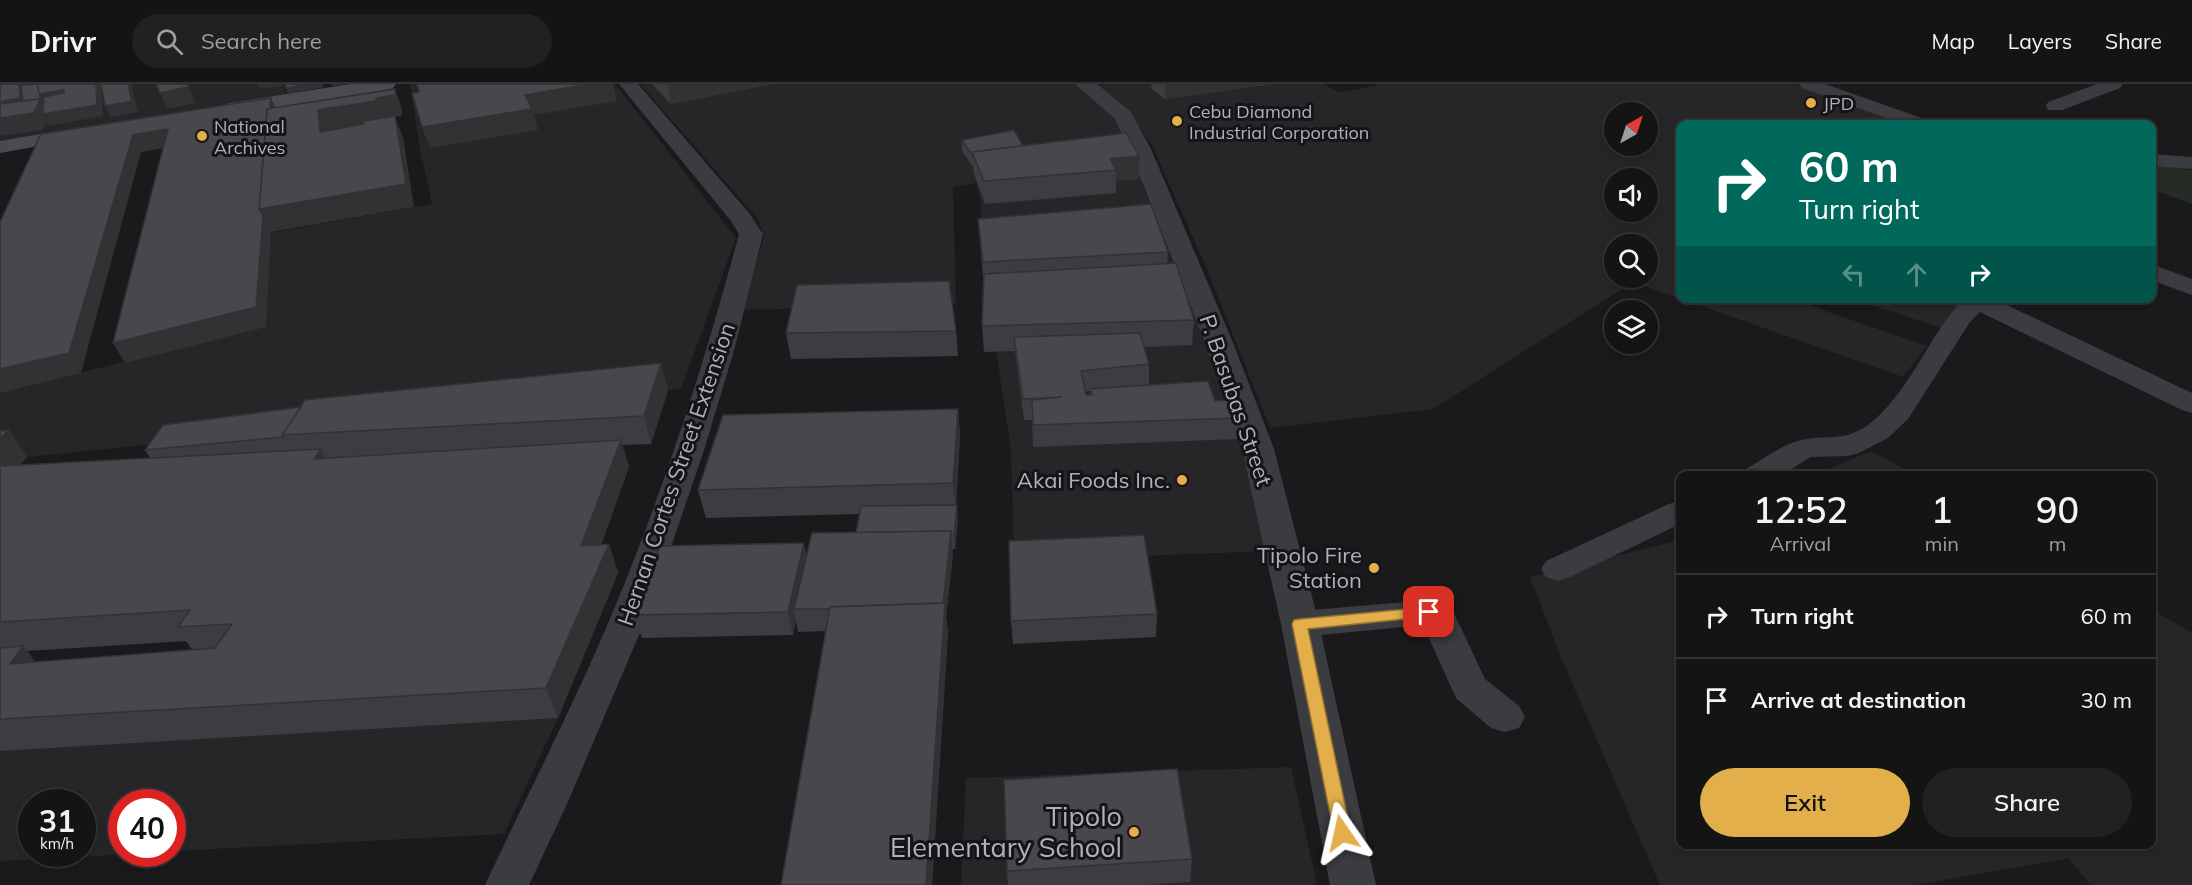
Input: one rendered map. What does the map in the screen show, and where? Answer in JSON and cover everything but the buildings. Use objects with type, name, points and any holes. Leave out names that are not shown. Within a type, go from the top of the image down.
[{"type":"main road","points":[[212,112],[329,88],[386,84]]},
{"type":"main road","points":[[0,147],[101,130]]},
{"type":"street","name":"Hernan Cortes Street Extension","points":[[507,885],[546,804],[632,609],[690,447],[722,347],[751,234],[741,218],[628,84]]},
{"type":"street","name":"P. Basubas Street","points":[[1085,84],[1124,116],[1140,149],[1220,345],[1258,449],[1300,624],[1353,885]]},
{"type":"street","points":[[1808,84],[1909,120]]},
{"type":"street","points":[[2055,106],[2114,84]]},
{"type":"street","points":[[2160,161],[2192,163]]},
{"type":"street","points":[[2156,272],[2192,288]]},
{"type":"street","points":[[1765,471],[1804,448],[1848,447],[1877,432],[1898,413],[1960,318],[1975,303]]},
{"type":"street","points":[[1984,303],[2192,404]]},
{"type":"street","points":[[1558,569],[1676,513]]},
{"type":"street","points":[[1300,624],[1429,612],[1435,614],[1439,618],[1470,688],[1505,717]]},
{"type":"shaded area","points":[[64,84],[284,84],[286,95],[0,142],[0,91]]},
{"type":"shaded area","points":[[410,84],[615,84],[736,238],[681,389],[0,460],[0,393],[134,359],[270,233],[432,204],[420,150]]},
{"type":"shaded area","points":[[640,84],[1077,84],[1117,120],[1205,343],[1239,441],[1268,551],[1014,561],[1011,450],[980,242],[981,205],[976,183],[953,187],[956,304],[741,310],[764,238],[759,220]]},
{"type":"shaded area","points":[[1094,84],[1323,84],[1339,92],[1376,86],[1375,84],[1796,84],[1900,120],[1676,120],[1676,255],[1673,257],[1676,258],[1676,297],[1650,288],[1658,288],[1658,234],[1604,234],[1604,288],[1624,288],[1433,409],[1270,428],[1206,267],[1152,145],[1129,112]]},
{"type":"shaded area","points":[[2156,165],[2192,170],[2192,204],[2156,191]]},
{"type":"shaded area","points":[[1693,303],[1803,303],[1927,346],[1903,377]]},
{"type":"shaded area","points":[[1865,303],[1962,303],[1941,328]]},
{"type":"shaded area","points":[[1871,451],[1908,471],[1824,471]]},
{"type":"shaded area","points":[[1676,541],[1676,849],[2156,849],[2156,612],[2192,633],[2192,885],[2090,885],[2069,858],[1916,885],[1660,885],[1562,660],[1530,577]]},
{"type":"shaded area","points":[[558,718],[504,834],[186,850],[186,789],[108,789],[108,855],[96,856],[96,789],[18,789],[18,860],[0,861],[0,754],[3,750]]},
{"type":"shaded area","name":"Tipolo Elementary School","points":[[1291,767],[1317,885],[961,885],[966,778]]},
{"type":"place","name":"JPD","points":[[1811,103]]},
{"type":"place","name":"Cebu Diamond Industrial Corporation","points":[[1177,121]]},
{"type":"place","name":"National Archives","points":[[202,136]]},
{"type":"place","name":"Akai Foods Inc.","points":[[1182,480]]},
{"type":"place","name":"Tipolo Fire Station","points":[[1374,568]]},
{"type":"place","name":"Tipolo Elementary School","points":[[1134,832]]},
{"type":"route","points":[[1342,833],[1300,624],[1429,612]]}]
